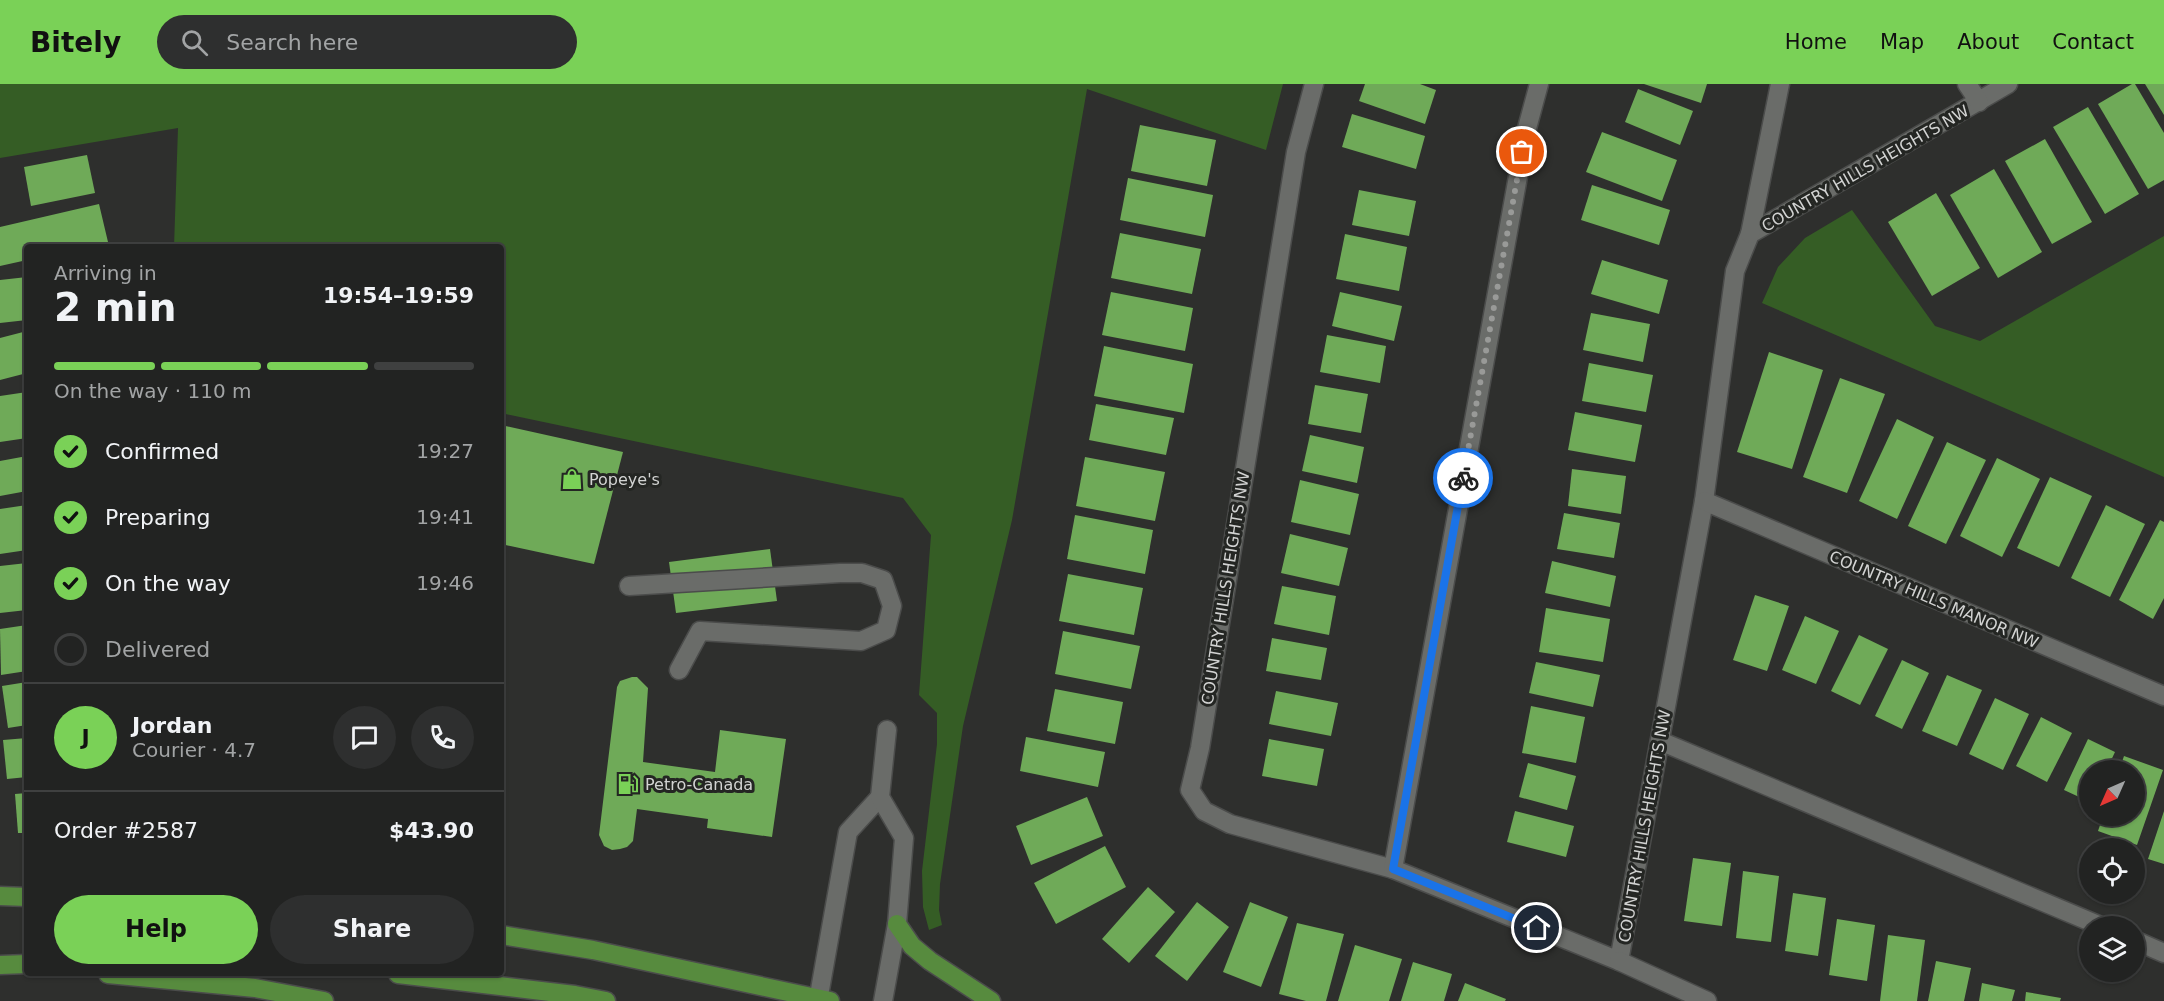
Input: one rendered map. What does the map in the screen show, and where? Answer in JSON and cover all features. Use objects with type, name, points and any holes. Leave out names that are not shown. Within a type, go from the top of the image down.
[{"type":"main road","points":[[0,896],[24,897]]},
{"type":"main road","points":[[897,924],[912,946],[930,961],[991,1001]]},
{"type":"main road","points":[[504,935],[593,950],[822,1000]]},
{"type":"main road","points":[[0,965],[24,964]]},
{"type":"main road","points":[[129,976],[255,988],[324,1001]]},
{"type":"main road","points":[[415,976],[575,995],[606,1001]]},
{"type":"street","name":"COUNTRY HILLS HEIGHTS NW","points":[[1314,84],[1296,152],[1200,748],[1191,790],[1204,811],[1230,824],[1393,869],[1619,961],[1704,501],[1735,271],[1750,234],[1780,84]]},
{"type":"street","points":[[1393,869],[1526,132],[1539,84]]},
{"type":"street","name":"COUNTRY HILLS HEIGHTS NW","points":[[1967,84],[1979,102]]},
{"type":"street","name":"COUNTRY HILLS HEIGHTS NW","points":[[1750,234],[2008,84]]},
{"type":"street","name":"COUNTRY HILLS MANOR NW","points":[[1704,501],[2164,696]]},
{"type":"street","points":[[629,585],[840,573],[862,573],[883,580],[892,606],[886,630],[861,641],[700,631],[679,670]]},
{"type":"street","points":[[883,1001],[897,924],[904,838],[880,797],[887,730]]},
{"type":"street","points":[[1660,741],[2079,917]]},
{"type":"street","points":[[822,1000],[848,832],[880,797]]},
{"type":"street","points":[[2145,944],[2164,952]]},
{"type":"street","points":[[1619,961],[1707,1001]]},
{"type":"green space","points":[[0,84],[1283,84],[1266,150],[1087,89],[1012,520],[963,726],[940,884],[939,910],[942,925],[929,930],[923,907],[922,871],[937,744],[937,713],[919,695],[931,535],[903,498],[504,414],[504,244],[174,244],[178,128],[0,158]]},
{"type":"green space","points":[[1852,210],[1935,326],[1980,341],[2164,236],[2164,477],[1762,303],[1778,267],[1805,238]]},
{"type":"building","points":[[1365,84],[1420,84],[1436,90],[1425,124],[1359,101]]},
{"type":"building","points":[[1644,84],[1707,84],[1701,103]]},
{"type":"building","points":[[2135,84],[2164,133],[2164,180],[2148,189],[2098,104]]},
{"type":"building","points":[[2145,84],[2164,84],[2164,115]]},
{"type":"building","points":[[1638,89],[1693,111],[1680,145],[1625,122]]},
{"type":"building","points":[[2088,107],[2139,194],[2105,214],[2053,127]]},
{"type":"building","points":[[1352,114],[1425,136],[1416,169],[1342,147]]},
{"type":"building","points":[[1140,125],[1216,140],[1207,186],[1131,171]]},
{"type":"building","points":[[1602,132],[1677,160],[1662,201],[1586,172]]},
{"type":"building","points":[[2045,139],[2092,222],[2052,244],[2005,161]]},
{"type":"building","points":[[87,155],[95,193],[31,206],[24,167]]},
{"type":"building","points":[[1994,169],[2042,252],[1998,278],[1950,195]]},
{"type":"building","points":[[1128,178],[1213,195],[1205,237],[1120,220]]},
{"type":"building","points":[[1592,185],[1670,210],[1659,245],[1581,220]]},
{"type":"building","points":[[1359,190],[1416,201],[1409,236],[1352,225]]},
{"type":"building","points":[[1936,193],[1980,268],[1932,296],[1888,222]]},
{"type":"building","points":[[99,204],[108,242],[24,244],[24,261],[0,266],[0,227]]},
{"type":"building","points":[[1120,233],[1201,249],[1192,294],[1111,278]]},
{"type":"building","points":[[1345,234],[1407,247],[1399,291],[1336,279]]},
{"type":"building","points":[[1602,260],[1668,280],[1659,314],[1591,294]]},
{"type":"building","points":[[24,277],[24,320],[0,323],[0,280]]},
{"type":"building","points":[[1111,292],[1193,308],[1185,351],[1102,335]]},
{"type":"building","points":[[1340,292],[1402,306],[1394,341],[1332,326]]},
{"type":"building","points":[[1591,313],[1650,324],[1643,362],[1583,350]]},
{"type":"building","points":[[24,332],[24,374],[0,380],[0,338]]},
{"type":"building","points":[[1327,335],[1386,346],[1380,383],[1320,372]]},
{"type":"building","points":[[1104,346],[1193,364],[1184,413],[1094,396]]},
{"type":"building","points":[[1769,352],[1823,370],[1792,469],[1737,452]]},
{"type":"building","points":[[1589,363],[1653,375],[1646,412],[1582,401]]},
{"type":"building","points":[[1840,378],[1885,394],[1847,493],[1803,477]]},
{"type":"building","points":[[1315,385],[1368,394],[1361,433],[1308,424]]},
{"type":"building","points":[[24,392],[24,438],[0,442],[0,396]]},
{"type":"building","points":[[1096,404],[1174,418],[1166,455],[1089,440]]},
{"type":"building","points":[[1575,412],[1642,425],[1635,462],[1568,450]]},
{"type":"building","points":[[1897,419],[1934,437],[1897,519],[1859,501]]},
{"type":"building","points":[[504,426],[623,452],[594,564],[504,545]]},
{"type":"building","points":[[1310,435],[1364,447],[1357,483],[1302,471]]},
{"type":"building","points":[[1947,442],[1986,460],[1946,544],[1908,526]]},
{"type":"building","points":[[24,457],[24,492],[0,496],[0,461]]},
{"type":"building","points":[[1085,457],[1165,472],[1155,521],[1076,506]]},
{"type":"building","points":[[1997,458],[2040,479],[2002,557],[1960,536]]},
{"type":"building","points":[[1572,469],[1626,476],[1621,514],[1568,506]]},
{"type":"building","points":[[2050,477],[2092,496],[2059,567],[2017,548]]},
{"type":"building","points":[[1300,480],[1359,494],[1350,535],[1291,522]]},
{"type":"building","points":[[24,505],[24,550],[0,554],[0,509]]},
{"type":"building","points":[[2106,505],[2145,524],[2110,597],[2071,578]]},
{"type":"building","points":[[1564,513],[1620,523],[1614,558],[1557,549]]},
{"type":"building","points":[[1075,515],[1153,530],[1145,574],[1067,559]]},
{"type":"building","points":[[2160,520],[2164,522],[2164,598],[2153,619],[2119,600]]},
{"type":"building","points":[[1290,534],[1348,548],[1339,586],[1281,573]]},
{"type":"building","points":[[770,549],[777,601],[676,613],[669,562]]},
{"type":"building","points":[[1552,561],[1616,576],[1610,607],[1545,593]]},
{"type":"building","points":[[24,563],[24,610],[0,613],[0,566]]},
{"type":"building","points":[[1068,574],[1143,588],[1134,635],[1059,621]]},
{"type":"building","points":[[1282,586],[1336,596],[1329,635],[1274,624]]},
{"type":"building","points":[[1755,595],[1789,606],[1767,671],[1733,660]]},
{"type":"building","points":[[1546,608],[1610,619],[1603,662],[1539,652]]},
{"type":"building","points":[[1805,616],[1839,631],[1816,684],[1782,670]]},
{"type":"building","points":[[24,625],[24,671],[1,675],[0,629]]},
{"type":"building","points":[[1063,631],[1140,646],[1131,689],[1055,674]]},
{"type":"building","points":[[1859,635],[1888,649],[1860,705],[1831,691]]},
{"type":"building","points":[[1272,638],[1327,648],[1321,680],[1266,671]]},
{"type":"building","points":[[1902,660],[1929,673],[1902,729],[1875,716]]},
{"type":"building","points":[[1536,662],[1600,675],[1593,707],[1529,693]]},
{"type":"building","points":[[1947,675],[1982,690],[1957,746],[1922,731]]},
{"type":"building","points":[[637,677],[648,688],[643,762],[715,772],[720,730],[786,739],[772,837],[707,828],[708,819],[637,809],[633,841],[627,847],[620,849],[612,850],[604,846],[599,835],[617,687],[620,681]]},
{"type":"building","points":[[24,682],[24,725],[8,728],[2,686]]},
{"type":"building","points":[[1055,689],[1123,702],[1115,744],[1047,731]]},
{"type":"building","points":[[1276,691],[1338,703],[1331,736],[1269,724]]},
{"type":"building","points":[[1995,698],[2029,714],[2003,770],[1969,754]]},
{"type":"building","points":[[1531,706],[1585,717],[1576,763],[1522,753]]},
{"type":"building","points":[[2041,717],[2072,733],[2047,782],[2016,766]]},
{"type":"building","points":[[1026,737],[1105,752],[1098,787],[1020,771]]},
{"type":"building","points":[[24,738],[24,777],[7,779],[3,740]]},
{"type":"building","points":[[1269,739],[1324,749],[1317,786],[1262,776]]},
{"type":"building","points":[[2088,739],[2115,752],[2111,760],[2079,760],[2079,797],[2064,790]]},
{"type":"building","points":[[2124,756],[2135,760],[2123,760]]},
{"type":"building","points":[[1528,763],[1576,776],[1567,810],[1519,797]]},
{"type":"building","points":[[2145,764],[2163,770],[2145,822]]},
{"type":"building","points":[[24,793],[24,833],[18,833],[15,794]]},
{"type":"building","points":[[1087,797],[1103,836],[1031,865],[1016,826]]},
{"type":"building","points":[[1515,811],[1574,826],[1566,857],[1507,842]]},
{"type":"building","points":[[2164,811],[2164,864],[2148,859]]},
{"type":"building","points":[[2100,826],[2144,826],[2139,838],[2118,838],[2098,831]]},
{"type":"building","points":[[1105,846],[1126,887],[1056,924],[1034,883]]},
{"type":"building","points":[[1693,858],[1731,863],[1722,926],[1684,921]]},
{"type":"building","points":[[1743,871],[1779,876],[1771,942],[1736,938]]},
{"type":"building","points":[[1148,887],[1175,912],[1129,963],[1102,939]]},
{"type":"building","points":[[1793,893],[1826,898],[1818,956],[1785,951]]},
{"type":"building","points":[[1197,902],[1229,927],[1187,981],[1155,956]]},
{"type":"building","points":[[1250,902],[1288,917],[1261,987],[1223,972]]},
{"type":"building","points":[[1837,919],[1875,925],[1867,981],[1829,975]]},
{"type":"building","points":[[1297,923],[1344,934],[1326,1001],[1306,1001],[1279,994]]},
{"type":"building","points":[[1888,935],[1925,940],[1917,1001],[1880,1001]]},
{"type":"building","points":[[1355,945],[1402,959],[1389,1001],[1338,1001]]},
{"type":"building","points":[[1936,961],[1971,968],[1964,1001],[1928,1001]]},
{"type":"building","points":[[1413,962],[1452,974],[1444,1001],[1401,1001]]},
{"type":"building","points":[[1465,983],[1506,999],[1505,1001],[1458,1001]]},
{"type":"building","points":[[1982,983],[2015,990],[2012,1001],[1979,1001]]},
{"type":"building","points":[[2026,992],[2061,998],[2060,1001],[2025,1001]]},
{"type":"way so far","points":[[1463,478],[1522,152]]},
{"type":"place","name":"Popeye's","points":[[572,479]]},
{"type":"place","name":"Petro-Canada","points":[[628,784]]},
{"type":"route","points":[[1463,478],[1393,869],[1537,928]]}]
